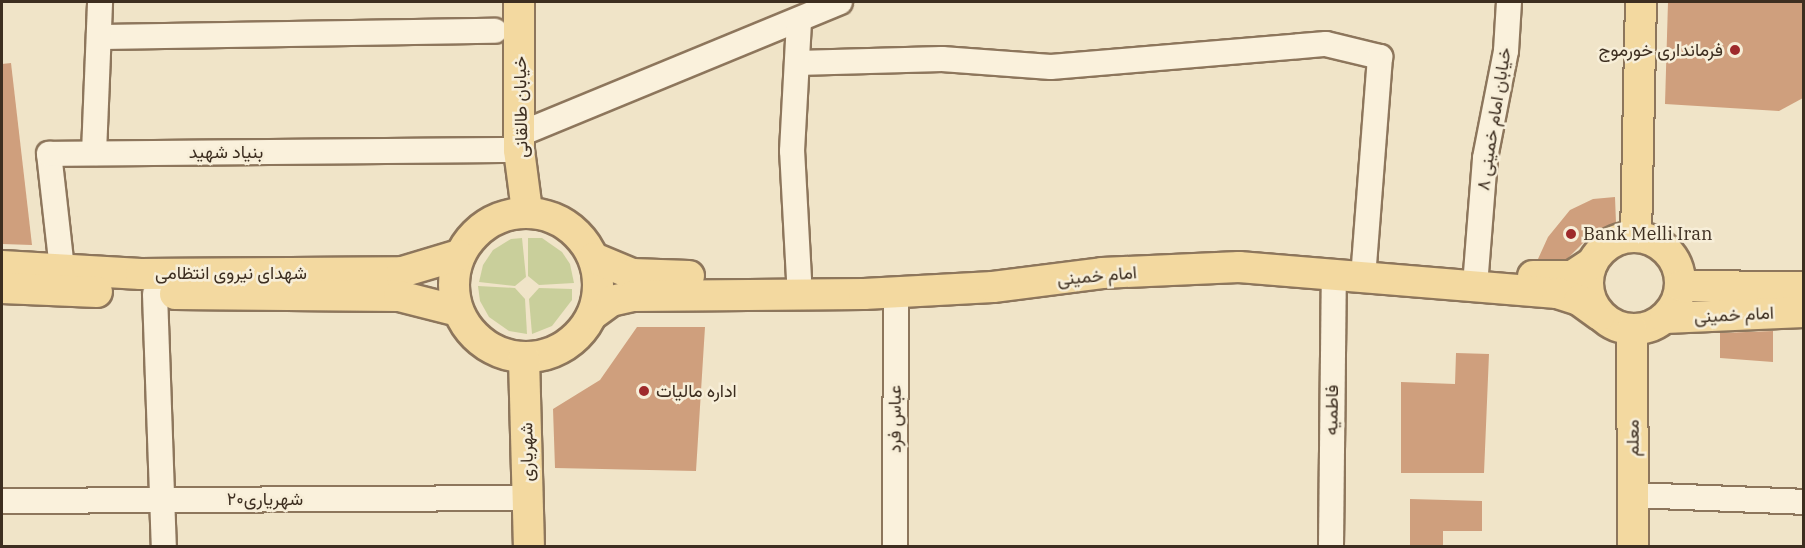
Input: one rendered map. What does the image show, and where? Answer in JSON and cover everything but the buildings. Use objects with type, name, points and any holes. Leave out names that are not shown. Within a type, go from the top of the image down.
[{"type":"main road","name":"خیابان طالقانی","points":[[519,2],[520,142],[527,212]]},
{"type":"main road","points":[[1636,237],[1641,2]]},
{"type":"main road","points":[[527,212],[555,218],[579,234],[594,258],[599,286],[593,314],[577,338],[553,353],[525,358],[497,352],[473,335],[458,311],[453,283],[459,255],[475,232],[499,217],[527,212]]},
{"type":"main road","points":[[1636,237],[1654,241],[1668,252],[1678,267],[1681,286],[1676,303],[1665,318],[1650,327],[1632,330],[1614,326],[1600,315],[1590,299],[1587,281],[1592,263],[1610,244],[1636,237]]},
{"type":"main road","name":"امام خمینی","points":[[594,258],[632,273],[799,279],[978,272],[1101,257],[1239,251],[1476,273],[1572,276],[1592,263]]},
{"type":"main road","name":"شهدای نیروی انتظامی","points":[[2,266],[141,274],[402,272],[459,255]]},
{"type":"main road","name":"امام خمینی","points":[[593,314],[611,301],[633,296],[896,292],[993,287],[1102,273],[1205,269],[1334,274],[1557,293],[1579,300],[1600,315]]},
{"type":"main road","name":"امام خمینی","points":[[1681,286],[1803,287]]},
{"type":"main road","name":"شهدای نیروی انتظامی","points":[[2,288],[155,294],[399,296],[458,311]]},
{"type":"main road","name":"امام خمینی","points":[[1665,318],[1803,312]]},
{"type":"main road","name":"معلم","points":[[1632,330],[1633,546]]},
{"type":"main road","name":"شهریاری","points":[[525,358],[529,546]]},
{"type":"street","points":[[94,153],[100,2]]},
{"type":"street","points":[[520,142],[840,2]]},
{"type":"street","name":"خیابان امام خمینی ۸","points":[[1476,273],[1485,158],[1506,51],[1509,2]]},
{"type":"street","points":[[799,21],[792,151],[799,279]]},
{"type":"street","points":[[99,37],[495,31]]},
{"type":"street","points":[[797,63],[942,59],[1051,67],[1326,44],[1380,57],[1364,264]]},
{"type":"street","name":"بنیاد شهید","points":[[62,269],[49,154],[520,142]]},
{"type":"street","name":"فاطمیه","points":[[1331,546],[1334,274]]},
{"type":"street","name":"عباس فرد","points":[[896,292],[896,546]]},
{"type":"street","points":[[155,294],[164,546]]},
{"type":"street","points":[[1633,495],[1803,502]]},
{"type":"street","name":"شهریاری۲۰","points":[[2,501],[528,498]]},
{"type":"green space","points":[[522,238],[526,277],[515,286],[479,282],[483,265],[493,250],[511,239]]},
{"type":"green space","points":[[528,238],[542,238],[562,252],[570,264],[574,283],[539,285],[528,276]]},
{"type":"green space","points":[[478,286],[515,288],[525,299],[527,334],[509,331],[489,317],[480,301]]},
{"type":"green space","points":[[539,288],[572,289],[572,300],[552,326],[532,334],[529,299]]},
{"type":"place","name":"فرمانداری خورموج","points":[[1735,50]]},
{"type":"place","name":"Bank Melli Iran","points":[[1571,234]]},
{"type":"place","name":"اداره مالیات","points":[[644,391]]}]
